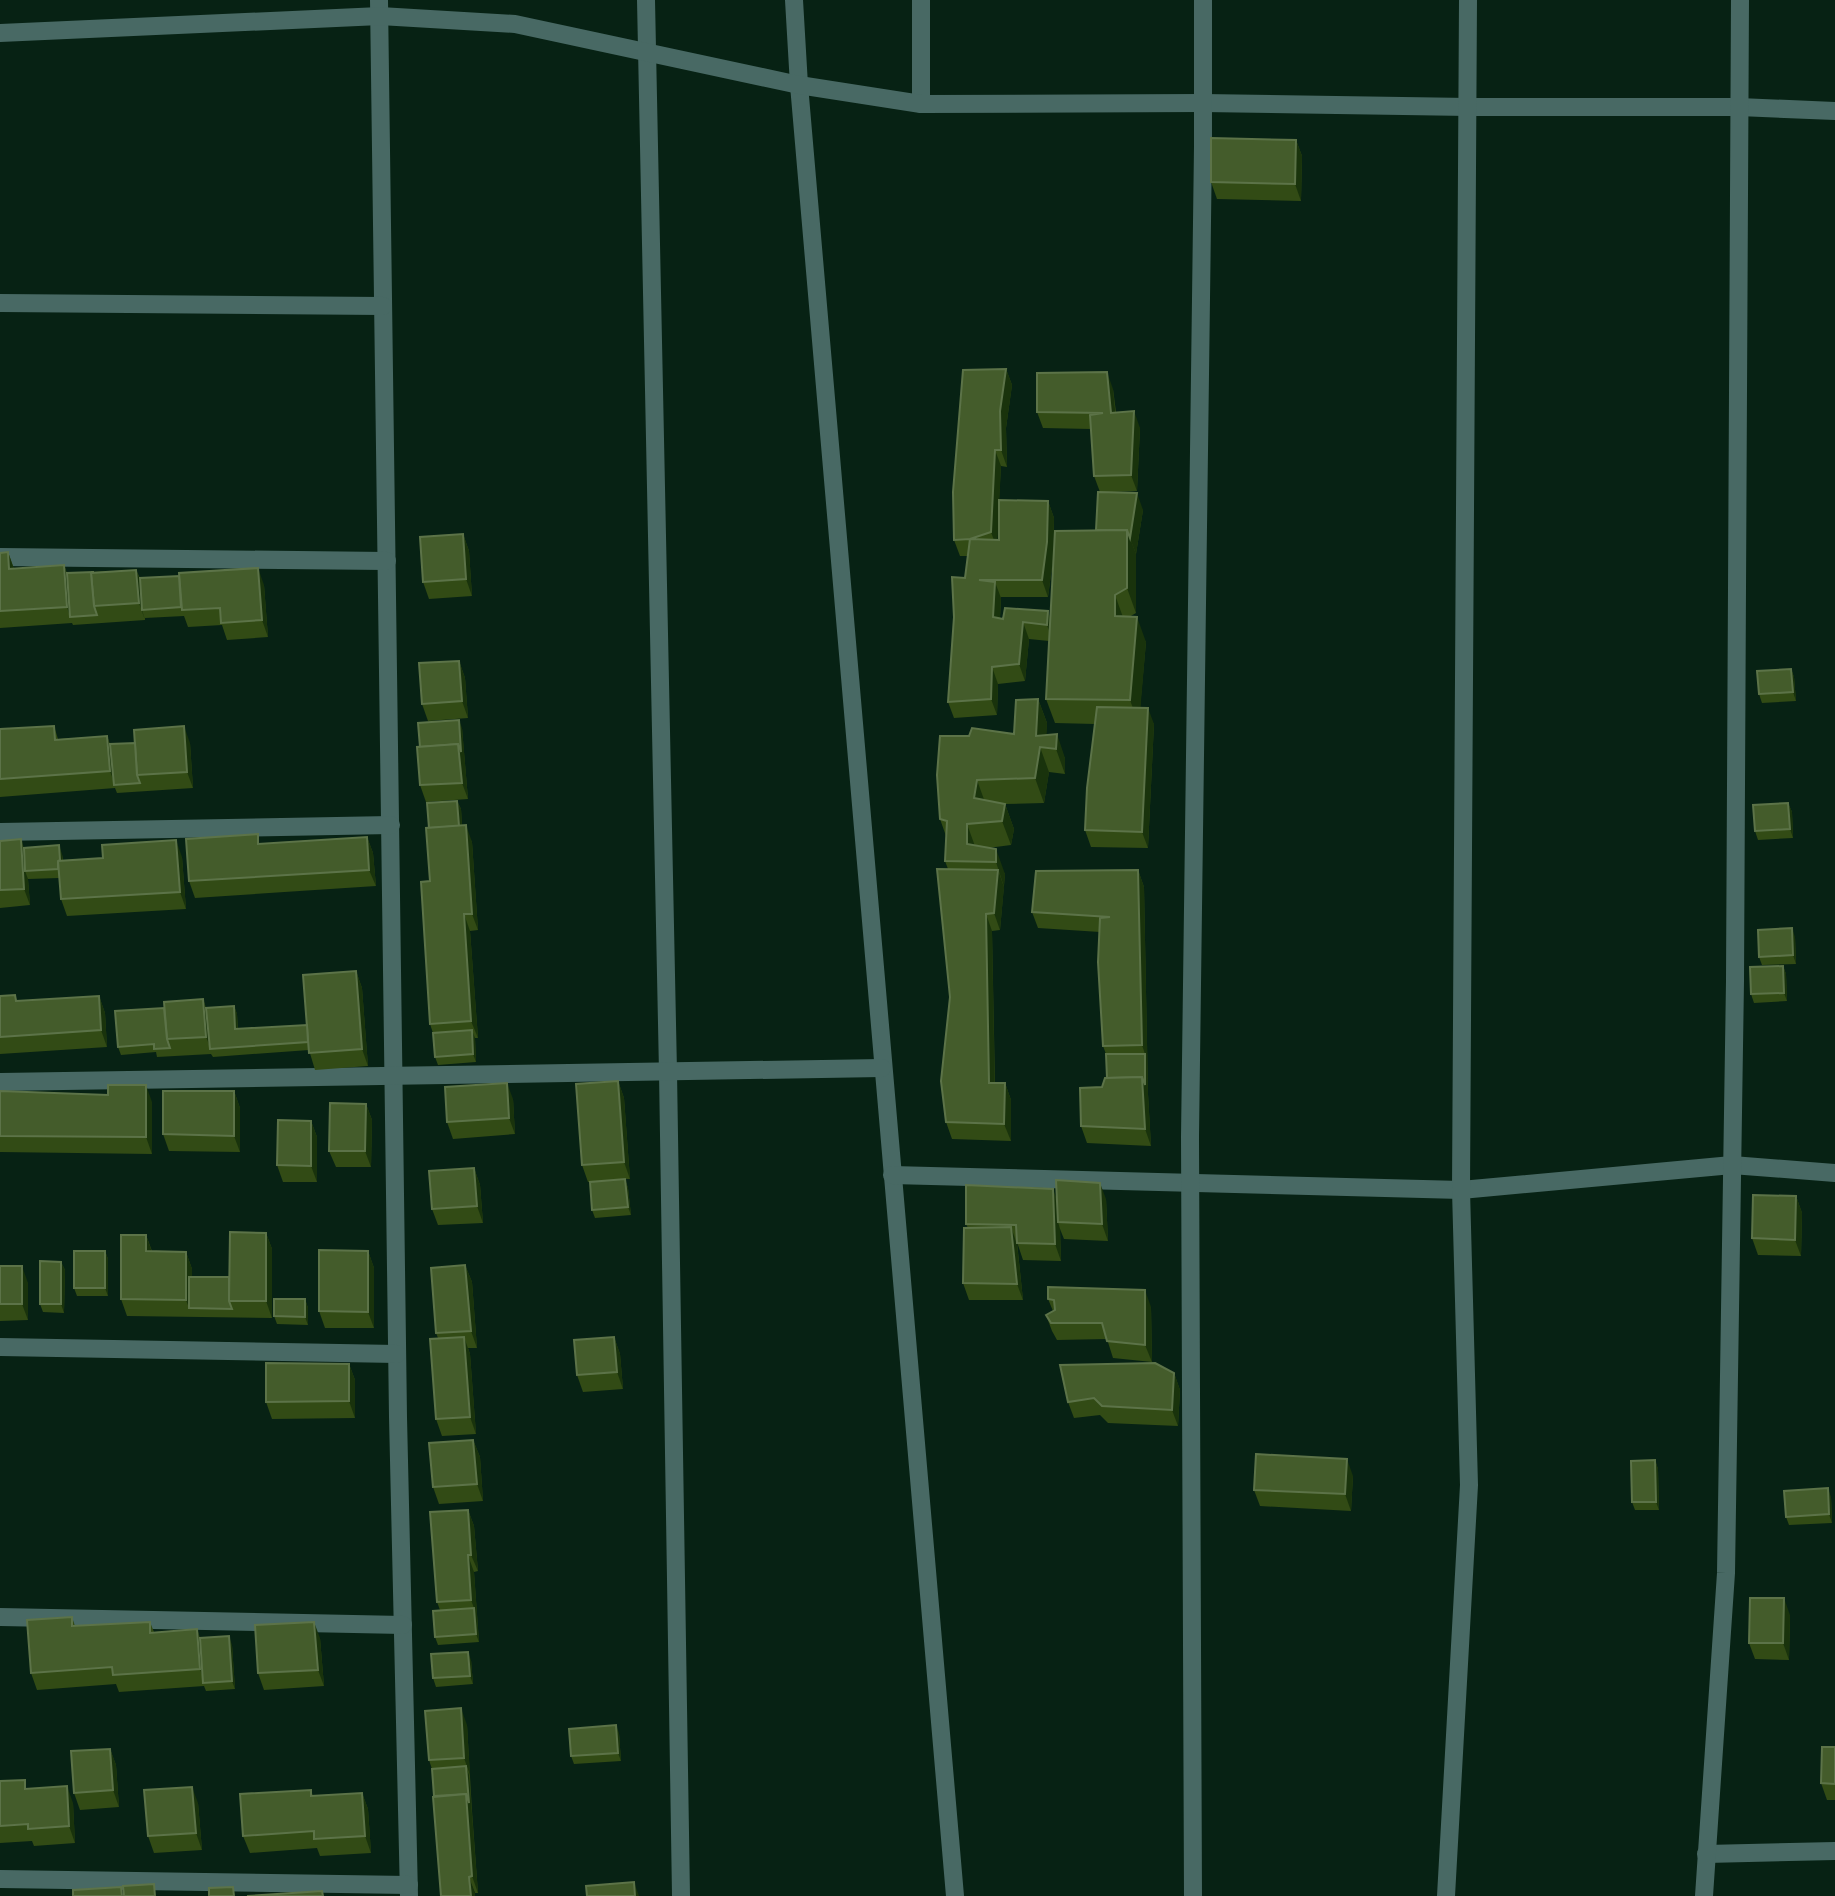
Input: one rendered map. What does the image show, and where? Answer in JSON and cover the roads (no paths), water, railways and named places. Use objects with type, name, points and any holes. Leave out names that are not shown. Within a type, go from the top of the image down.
[{"type":"street","points":[[646,0],[668,1072],[681,1896]]},
{"type":"street","points":[[794,0],[882,1068],[956,1896]]},
{"type":"street","points":[[921,0],[921,104]]},
{"type":"street","points":[[1193,1896],[1190,1185],[1203,0]]},
{"type":"street","points":[[1446,1896],[1469,1485],[1461,1190],[1468,0]]},
{"type":"street","points":[[1704,1896],[1726,1573],[1732,1165],[1740,0]]},
{"type":"street","points":[[0,1880],[410,1890],[397,1354],[379,8]]},
{"type":"street","points":[[0,33],[379,8],[515,24],[799,85],[921,104],[1739,107],[1835,111]]},
{"type":"street","points":[[0,303],[383,306]]},
{"type":"street","points":[[0,557],[387,561]]},
{"type":"street","points":[[0,832],[391,825]]},
{"type":"street","points":[[0,1082],[882,1068]]},
{"type":"street","points":[[892,1175],[1190,1185],[1461,1190],[1732,1165],[1835,1173]]},
{"type":"street","points":[[0,1347],[397,1354]]},
{"type":"street","points":[[0,1617],[403,1625]]},
{"type":"street","points":[[1706,1854],[1835,1851]]}]
